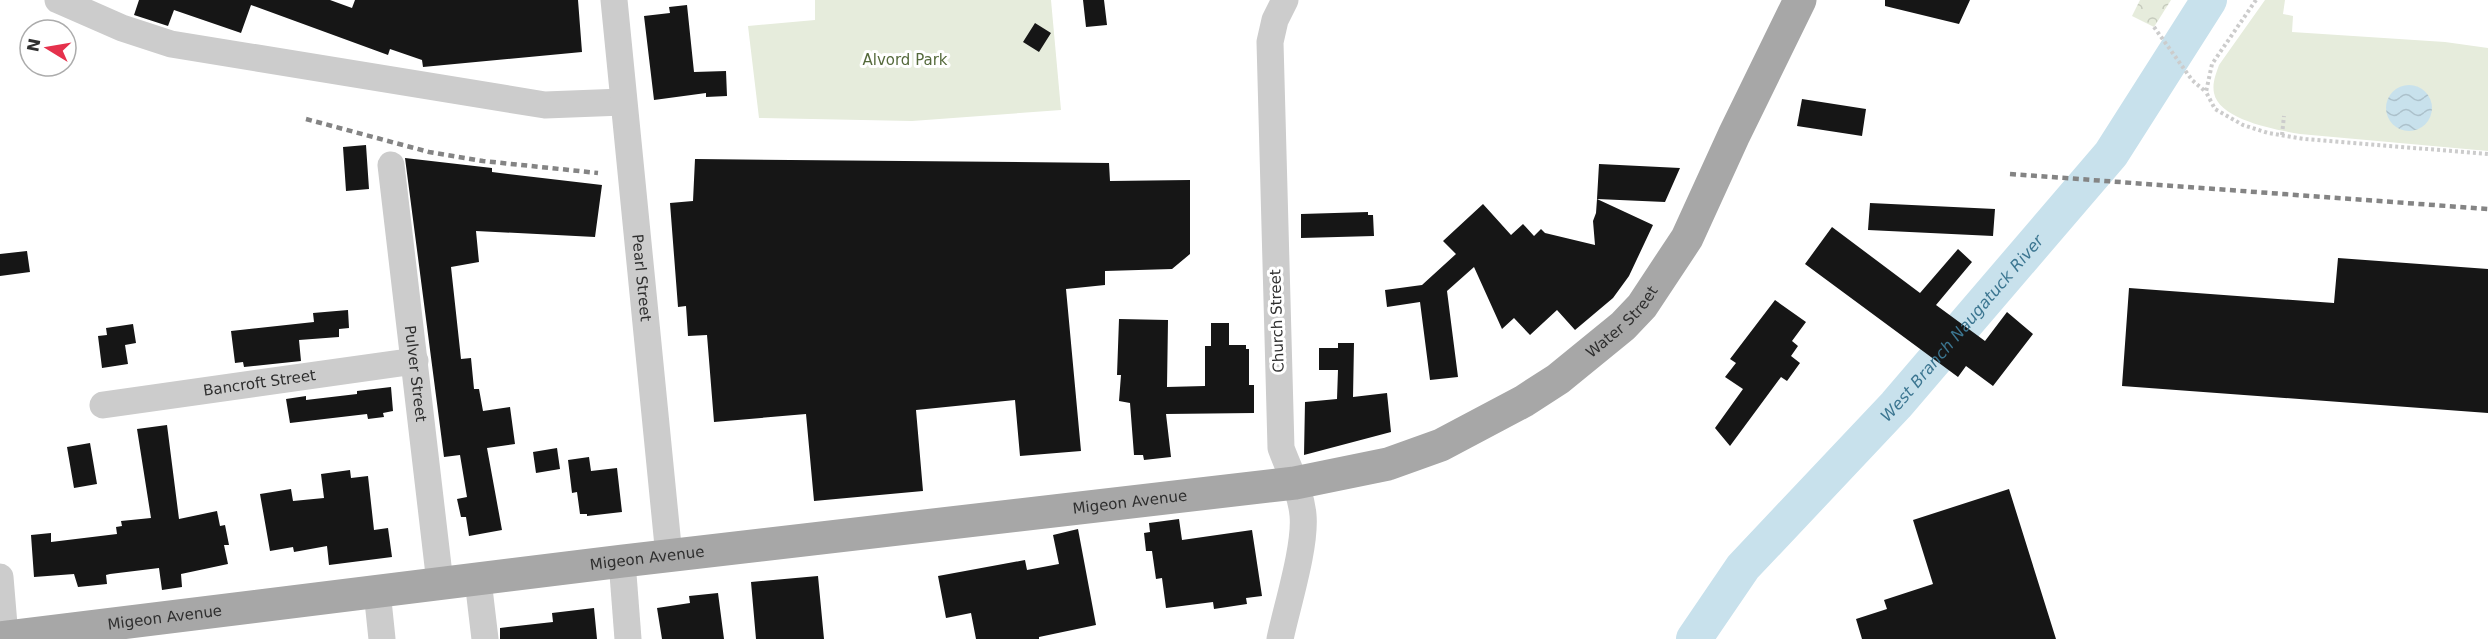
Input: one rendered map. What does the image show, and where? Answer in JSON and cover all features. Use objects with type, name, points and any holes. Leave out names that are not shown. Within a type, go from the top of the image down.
[{"type":"main road","name":"Water Street","points":[[1295,483],[1388,464],[1441,445],[1524,401],[1558,379],[1623,326],[1641,306],[1687,238],[1800,0]]},
{"type":"main road","name":"Migeon Avenue","points":[[3,637],[95,632],[440,583],[1295,483]]},
{"type":"street","points":[[58,0],[122,28],[171,44],[545,105],[623,102]]},
{"type":"street","name":"Pearl Street","points":[[614,0],[669,556]]},
{"type":"street","name":"Church Street","points":[[1280,639],[1301,540],[1303,515],[1295,483],[1281,448],[1270,42],[1275,20],[1285,0]]},
{"type":"street","name":"Pulver Street","points":[[391,165],[440,583]]},
{"type":"street","name":"Bancroft Street","points":[[103,405],[415,361]]},
{"type":"street","points":[[621,561],[628,639]]},
{"type":"street","points":[[0,577],[3,637]]},
{"type":"street","points":[[477,580],[485,639]]},
{"type":"street","points":[[377,591],[382,639]]},
{"type":"path","points":[[2206,92],[2212,64],[2256,0]]},
{"type":"path","points":[[2154,27],[2192,80],[2206,92],[2215,109],[2224,116],[2255,129],[2304,139],[2488,154]]},
{"type":"path","points":[[2282,135],[2284,116]]},
{"type":"green space","name":"Alvord Park","points":[[815,0],[1051,0],[1061,110],[912,121],[759,118],[748,26],[815,20]]},
{"type":"green space","points":[[2140,0],[2171,0],[2154,27],[2132,16]]},
{"type":"green space","points":[[2265,0],[2285,0],[2283,14],[2293,16],[2292,32],[2445,42],[2488,48],[2488,151],[2300,134],[2250,122],[2226,110],[2218,102],[2214,93],[2214,82],[2219,65]]},
{"type":"water","points":[[2409,85],[2425,92],[2432,108],[2425,124],[2409,131],[2393,124],[2386,108],[2393,92]]},
{"type":"building","points":[[139,0],[330,0],[352,8],[355,0],[578,0],[582,52],[423,67],[422,60],[390,49],[388,55],[251,5],[241,33],[174,10],[168,26],[134,15]]},
{"type":"building","points":[[1083,0],[1104,0],[1107,25],[1086,27]]},
{"type":"building","points":[[1885,0],[1970,0],[1959,24],[1885,6]]},
{"type":"building","points":[[687,5],[694,72],[726,71],[727,96],[706,97],[706,93],[654,100],[644,16],[670,13],[669,7]]},
{"type":"building","points":[[1035,23],[1051,33],[1039,52],[1023,42]]},
{"type":"building","points":[[1802,99],[1866,109],[1862,136],[1797,126]]},
{"type":"building","points":[[366,145],[369,189],[346,191],[343,147]]},
{"type":"building","points":[[405,158],[492,168],[492,172],[602,185],[595,237],[476,231],[479,262],[451,267],[461,359],[471,358],[474,389],[479,389],[483,411],[510,407],[515,444],[487,448],[502,530],[469,536],[466,517],[461,517],[457,499],[467,497],[460,455],[444,457]]},
{"type":"building","points":[[695,159],[1109,163],[1110,181],[1190,180],[1190,254],[1172,269],[1105,271],[1105,285],[1066,289],[1081,451],[1020,456],[1015,400],[916,410],[923,491],[814,501],[806,414],[714,422],[707,335],[688,336],[686,306],[678,307],[670,203],[693,201]]},
{"type":"building","points":[[1599,164],[1680,168],[1665,202],[1597,199]]},
{"type":"building","points":[[1597,199],[1653,225],[1629,276],[1613,298],[1575,330],[1557,310],[1530,335],[1514,318],[1502,329],[1474,267],[1447,291],[1458,377],[1430,380],[1420,302],[1387,307],[1385,290],[1422,285],[1456,254],[1443,241],[1483,204],[1511,235],[1523,224],[1534,236],[1541,229],[1545,233],[1595,245],[1593,221]]},
{"type":"building","points":[[1870,203],[1995,209],[1993,236],[1868,230]]},
{"type":"building","points":[[1368,212],[1368,215],[1373,215],[1374,236],[1301,238],[1301,214]]},
{"type":"building","points":[[1832,227],[1920,293],[1958,249],[1972,262],[1936,305],[1985,341],[2007,312],[2033,334],[1993,386],[1966,366],[1958,377],[1805,264]]},
{"type":"building","points":[[27,251],[30,272],[0,276],[0,254]]},
{"type":"building","points":[[2338,258],[2488,269],[2488,413],[2122,386],[2129,288],[2334,303]]},
{"type":"building","points":[[1775,300],[1806,322],[1792,341],[1798,346],[1791,356],[1800,363],[1787,381],[1781,377],[1730,446],[1715,428],[1743,389],[1725,377],[1736,363],[1730,359]]},
{"type":"building","points":[[348,310],[349,328],[339,329],[339,337],[299,340],[301,361],[244,367],[243,362],[235,363],[231,331],[314,322],[313,313]]},
{"type":"building","points":[[1119,319],[1168,320],[1167,387],[1205,386],[1205,346],[1211,346],[1211,323],[1229,323],[1229,345],[1246,345],[1246,349],[1249,349],[1249,385],[1254,385],[1254,413],[1166,414],[1171,457],[1144,460],[1143,455],[1134,455],[1130,403],[1119,401],[1121,375],[1117,375]]},
{"type":"building","points":[[133,324],[136,343],[125,345],[128,364],[102,368],[98,336],[107,335],[106,328]]},
{"type":"building","points":[[1338,343],[1354,343],[1353,397],[1387,393],[1391,432],[1304,455],[1305,402],[1337,399],[1338,370],[1319,370],[1319,348],[1338,348]]},
{"type":"building","points":[[391,387],[393,411],[383,413],[384,417],[368,419],[367,414],[290,423],[286,399],[306,396],[306,400]]},
{"type":"building","points":[[167,425],[179,519],[217,511],[220,526],[225,525],[229,545],[224,545],[228,564],[181,574],[182,587],[162,590],[159,568],[110,574],[106,575],[107,584],[78,587],[74,574],[34,577],[31,535],[51,533],[51,542],[117,534],[116,527],[122,526],[121,521],[151,518],[137,429]]},
{"type":"building","points":[[90,443],[97,484],[74,488],[67,447]]},
{"type":"building","points":[[557,448],[560,469],[536,473],[533,452]]},
{"type":"building","points":[[589,457],[591,471],[617,468],[622,512],[587,516],[587,514],[580,514],[577,492],[572,493],[568,460]]},
{"type":"building","points":[[350,470],[351,478],[368,476],[374,530],[388,528],[392,557],[329,565],[327,546],[294,552],[293,547],[270,551],[260,494],[291,489],[293,501],[324,498],[321,474]]},
{"type":"building","points":[[2009,489],[2056,639],[1862,639],[1856,619],[1887,609],[1884,600],[1933,584],[1913,520]]},
{"type":"building","points":[[1179,519],[1182,540],[1252,530],[1262,596],[1246,598],[1247,604],[1214,609],[1213,602],[1166,608],[1162,578],[1156,579],[1152,551],[1146,551],[1144,533],[1150,532],[1149,523]]},
{"type":"building","points":[[1078,529],[1096,625],[1039,637],[1039,639],[976,639],[971,613],[946,618],[938,576],[1025,560],[1027,570],[1059,564],[1053,535]]},
{"type":"building","points":[[818,576],[824,639],[756,639],[751,582]]},
{"type":"building","points":[[718,593],[724,639],[662,639],[657,608],[690,603],[689,596]]},
{"type":"building","points":[[594,608],[597,639],[500,639],[500,628],[553,622],[552,613]]},
{"type":"waterway","name":"West Branch Naugatuck River","points":[[1694,639],[1743,567],[1896,405],[2111,154],[2209,0]]},
{"type":"railway","points":[[306,119],[429,152],[483,161],[598,173]]},
{"type":"railway","points":[[2010,174],[2488,209]]}]
